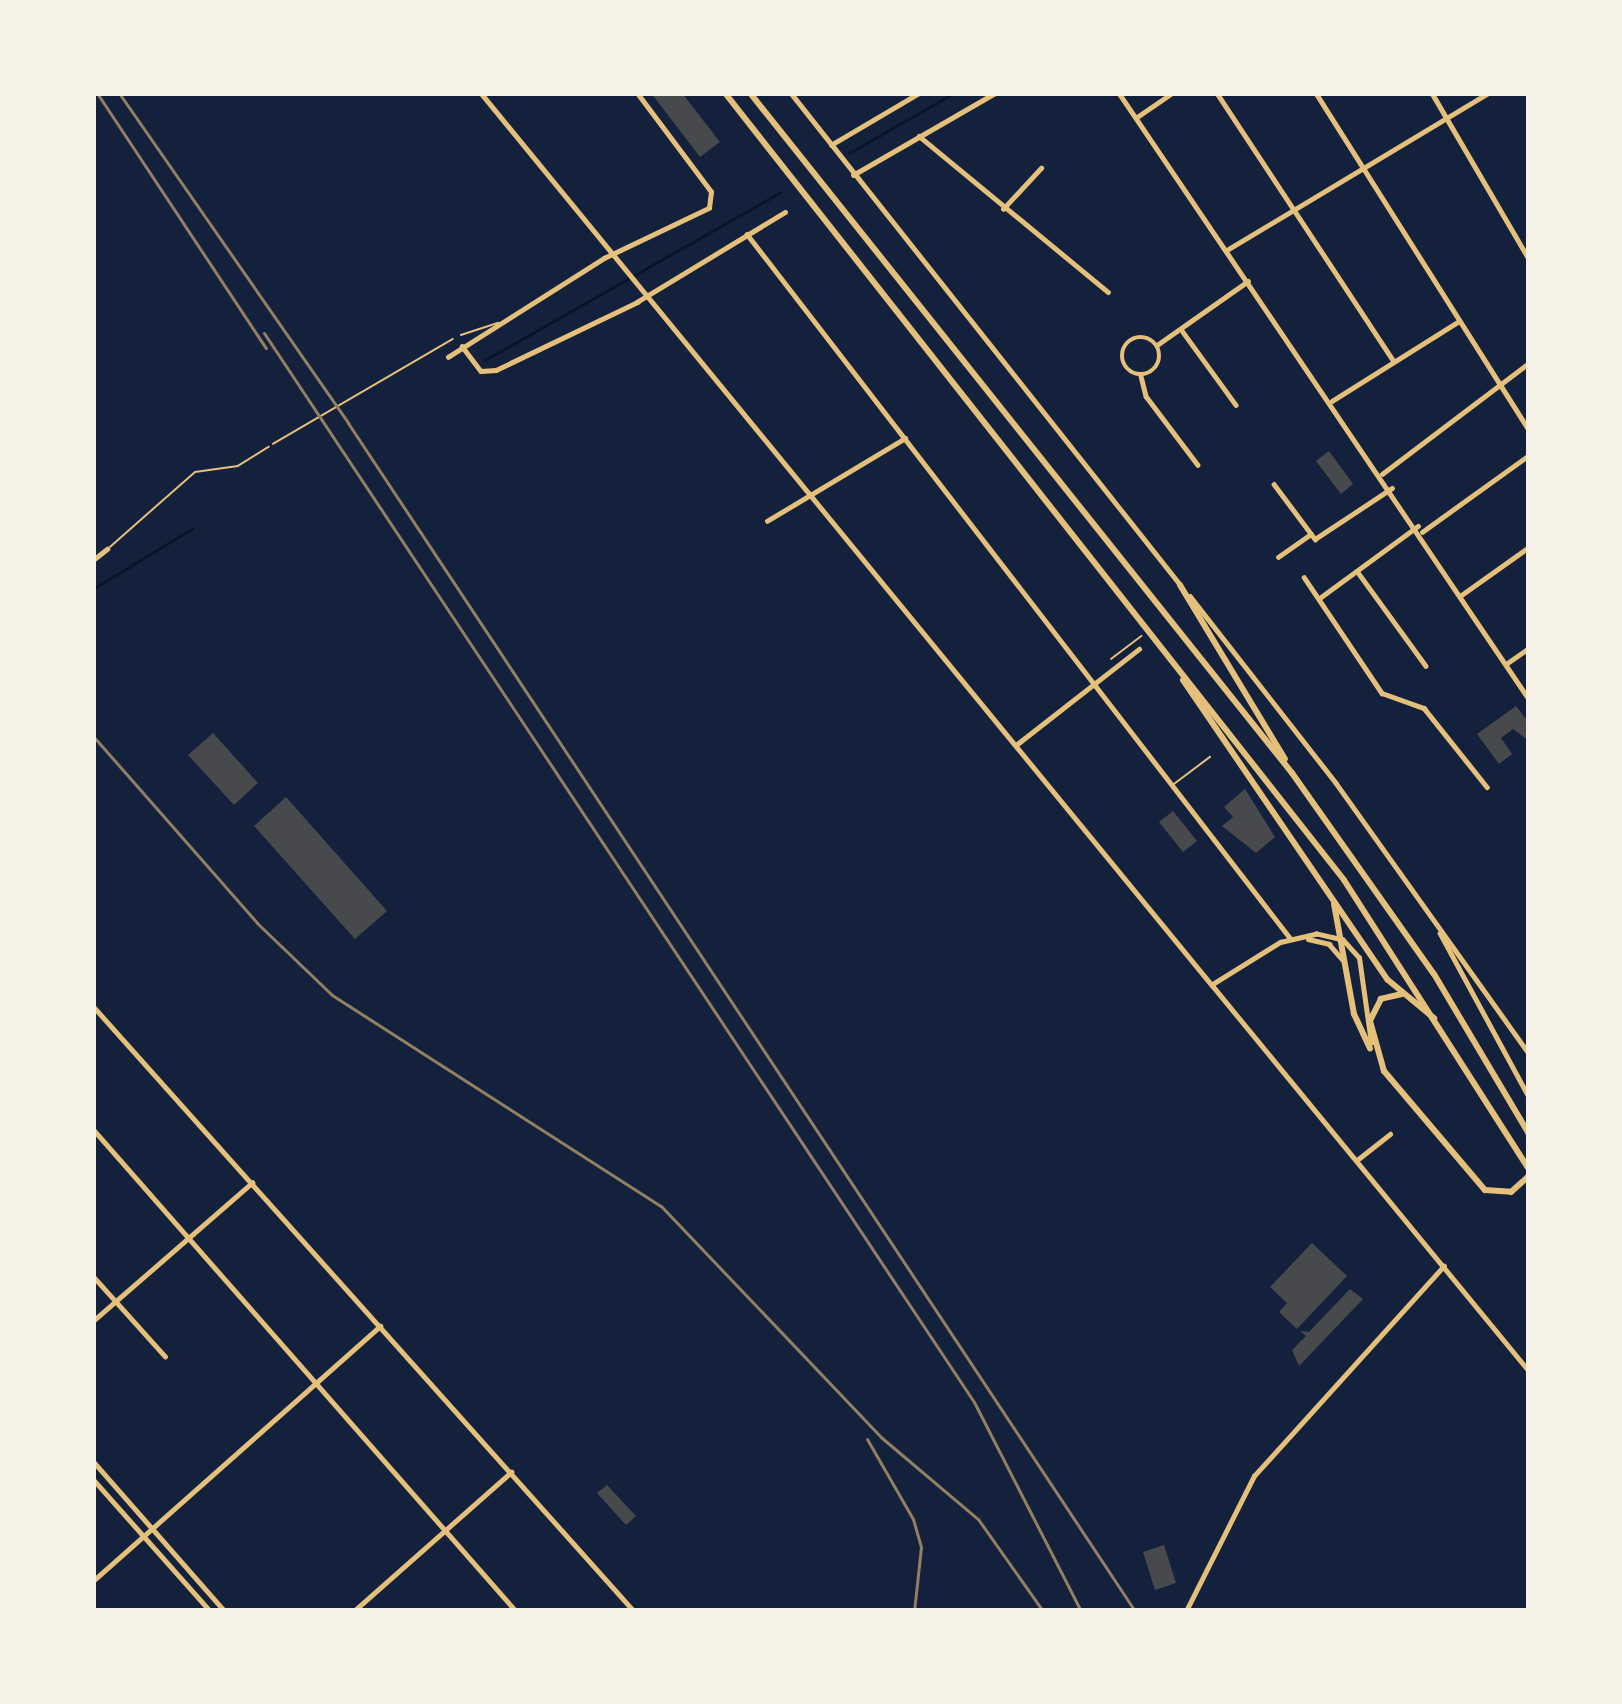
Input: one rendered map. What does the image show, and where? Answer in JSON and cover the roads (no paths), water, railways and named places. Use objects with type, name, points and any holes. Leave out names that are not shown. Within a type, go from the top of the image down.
[{"type":"main road","points":[[724,93],[1356,896],[1445,1028],[1529,1173],[1511,1192],[1491,1192],[1475,1180],[1375,1056],[1354,1014],[1334,900]]},
{"type":"main road","points":[[750,93],[1292,773],[1433,974],[1529,1134]]},
{"type":"main road","points":[[1180,585],[1292,773]]},
{"type":"main road","points":[[1177,666],[1200,714],[1402,994],[1445,1028]]},
{"type":"main road","points":[[1375,1056],[1371,1043],[1376,1006],[1402,994]]},
{"type":"street","points":[[448,357],[613,255],[704,213],[711,201],[638,93]]},
{"type":"street","points":[[791,93],[1180,585],[1429,913],[1529,1054]]},
{"type":"street","points":[[831,145],[919,93]]},
{"type":"street","points":[[854,175],[994,93]]},
{"type":"street","points":[[1119,93],[1420,529],[1529,699]]},
{"type":"street","points":[[1136,118],[1172,93]]},
{"type":"street","points":[[1217,93],[1394,361]]},
{"type":"street","points":[[1316,93],[1529,430]]},
{"type":"street","points":[[1432,93],[1529,259]]},
{"type":"street","points":[[1227,250],[1488,93]]},
{"type":"street","points":[[483,96],[1529,1371]]},
{"type":"street","points":[[919,136],[1108,292]]},
{"type":"street","points":[[1004,209],[1042,169]]},
{"type":"street","points":[[462,346],[481,371],[496,370],[645,293],[785,212]]},
{"type":"street","points":[[748,234],[1294,939],[1324,941],[1345,962]]},
{"type":"street","points":[[1156,345],[1248,281]]},
{"type":"street","points":[[1332,401],[1460,320]]},
{"type":"street","points":[[1181,330],[1236,405]]},
{"type":"street","points":[[1156,345],[1140,337],[1124,347],[1124,366],[1141,376],[1146,396],[1198,465]]},
{"type":"street","points":[[1141,376],[1159,362],[1156,345]]},
{"type":"street","points":[[1382,474],[1529,363]]},
{"type":"street","points":[[766,520],[905,438]]},
{"type":"street","points":[[1319,598],[1529,455]]},
{"type":"street","points":[[1274,484],[1315,539],[1392,488]]},
{"type":"street","points":[[1278,557],[1311,534]]},
{"type":"street","points":[[1460,596],[1529,547]]},
{"type":"street","points":[[93,560],[107,549]]},
{"type":"street","points":[[1357,572],[1426,666]]},
{"type":"street","points":[[1304,577],[1382,693],[1424,708],[1487,788]]},
{"type":"street","points":[[1505,664],[1529,648]]},
{"type":"street","points":[[1016,745],[1139,649]]},
{"type":"street","points":[[1212,986],[1294,939],[1317,934],[1333,922],[1334,900]]},
{"type":"street","points":[[1429,913],[1529,1097]]},
{"type":"street","points":[[1317,934],[1342,940],[1359,958],[1371,1043]]},
{"type":"street","points":[[94,1010],[634,1611]]},
{"type":"street","points":[[93,1130],[516,1611]]},
{"type":"street","points":[[1357,1160],[1390,1134]]},
{"type":"street","points":[[93,1321],[252,1183]]},
{"type":"street","points":[[1186,1611],[1255,1476],[1444,1266]]},
{"type":"street","points":[[93,1276],[165,1356]]},
{"type":"street","points":[[93,1581],[380,1325]]},
{"type":"street","points":[[93,1461],[225,1611]]},
{"type":"street","points":[[354,1611],[511,1472]]},
{"type":"street","points":[[93,1479],[210,1611]]},
{"type":"lane","points":[[461,334],[501,322]]},
{"type":"lane","points":[[107,549],[195,472],[238,466],[268,447]]},
{"type":"lane","points":[[1174,784],[1210,757]]},
{"type":"waterway","points":[[849,153],[954,93]]},
{"type":"waterway","points":[[485,360],[781,192]]},
{"type":"waterway","points":[[93,589],[193,528]]},
{"type":"railway","points":[[97,93],[266,348]]},
{"type":"railway","points":[[119,93],[348,423],[1135,1611]]},
{"type":"railway","points":[[264,333],[974,1402],[1081,1611]]},
{"type":"railway","points":[[93,736],[257,923],[332,995],[661,1206],[882,1438],[978,1519],[1043,1611]]},
{"type":"railway","points":[[867,1439],[913,1519],[921,1547],[914,1611]]}]
